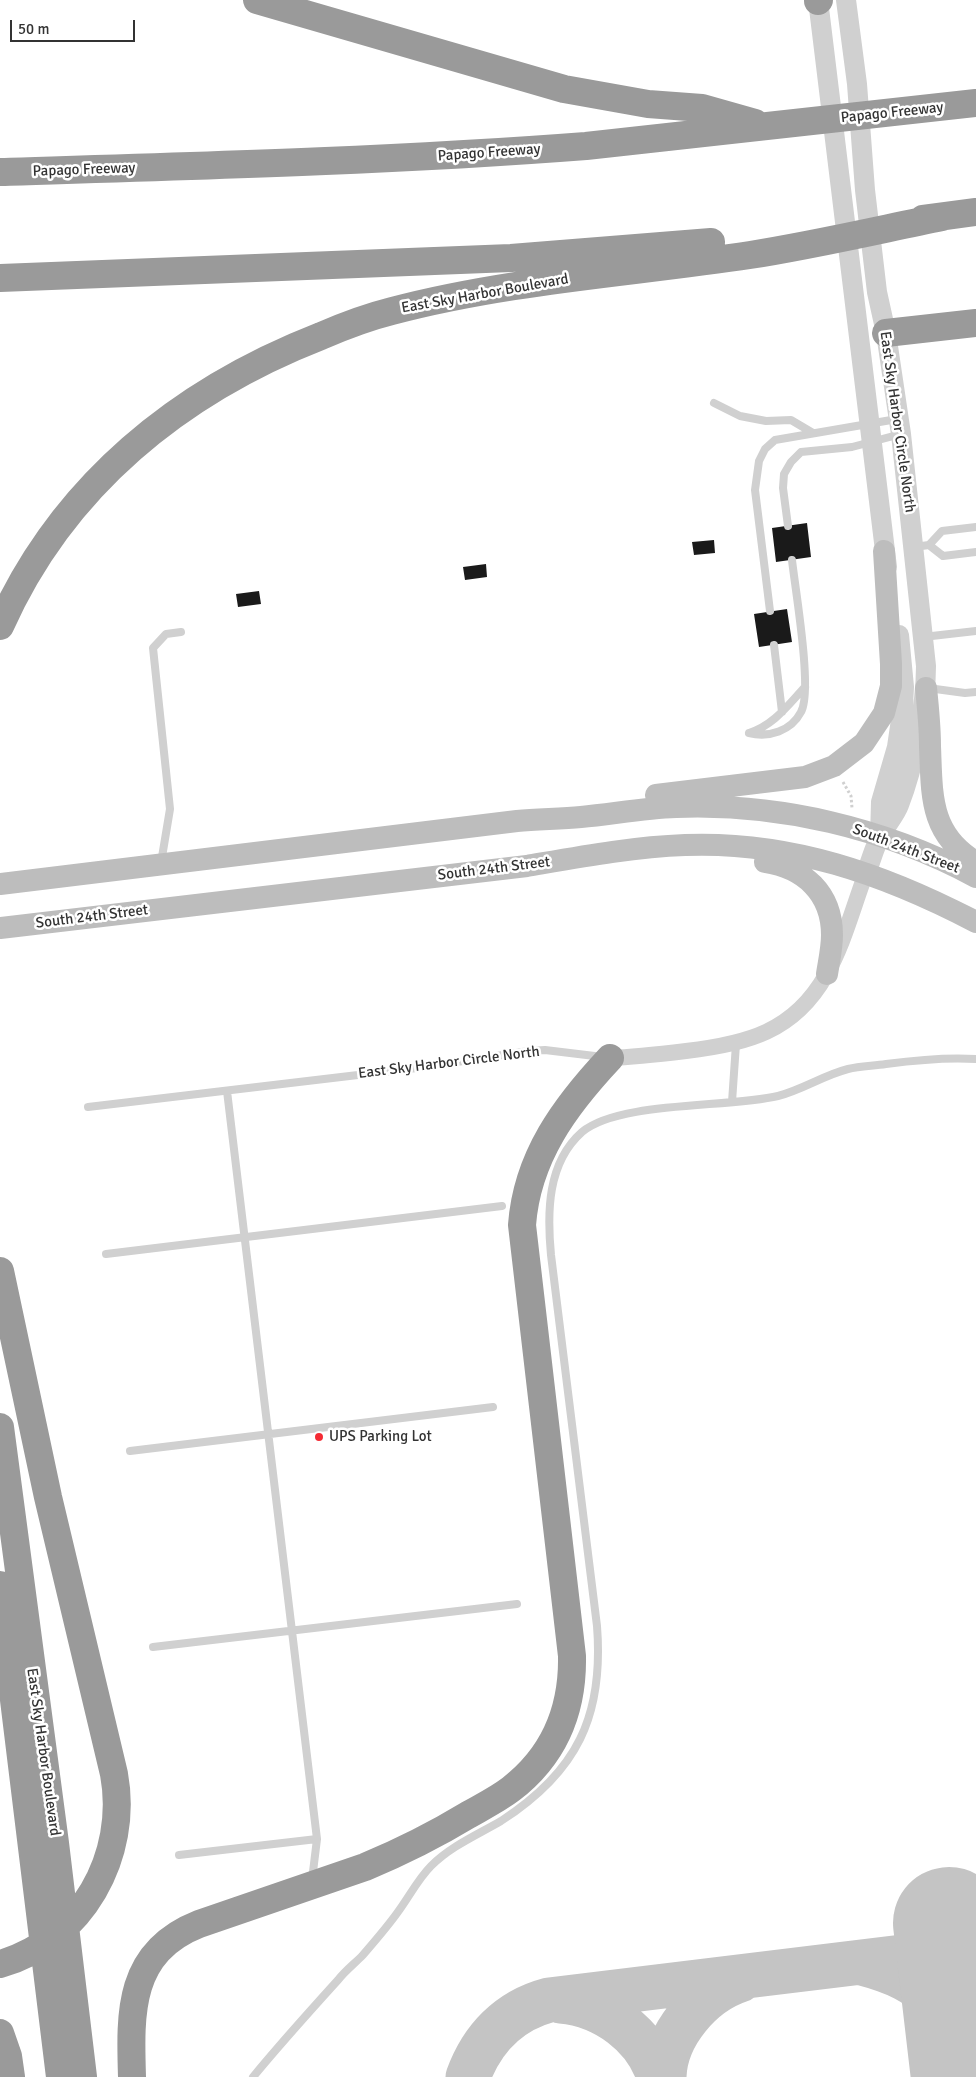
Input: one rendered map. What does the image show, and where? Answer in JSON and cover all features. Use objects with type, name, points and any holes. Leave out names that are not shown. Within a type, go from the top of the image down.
[{"type":"highway","points":[[257,0],[564,89],[648,104],[702,108],[766,126]]},
{"type":"highway","name":"Papago Freeway","points":[[0,172],[328,162],[477,154],[586,146],[976,103]]},
{"type":"highway","points":[[0,278],[510,258],[793,240],[976,212]]},
{"type":"highway","name":"East Sky Harbor Boulevard","points":[[0,626],[17,590],[39,555],[69,514],[110,468],[161,423],[194,399],[253,364],[303,342],[364,319],[430,302],[520,286],[752,254],[793,240]]},
{"type":"highway","points":[[886,333],[976,323]]},
{"type":"highway","points":[[132,2077],[130,2034],[133,2003],[146,1967],[165,1943],[174,1935],[199,1924],[365,1867],[412,1847],[510,1790],[534,1768],[553,1740],[571,1693],[572,1656],[522,1225],[525,1194],[530,1177],[542,1151],[580,1089],[610,1058]]},
{"type":"highway","points":[[0,1271],[48,1498],[114,1774],[117,1802],[115,1832],[111,1850],[98,1882],[82,1909],[53,1938],[22,1956],[0,1964]]},
{"type":"highway","name":"East Sky Harbor Boulevard","points":[[0,1427],[43,1844],[66,2034],[83,2077]]},
{"type":"highway","name":"East Sky Harbor Boulevard","points":[[0,1585],[43,1844]]},
{"type":"highway","points":[[0,2033],[8,2056],[11,2077]]},
{"type":"highway","name":"East Sky Harbor Boulevard","points":[[60,2077],[66,2034]]},
{"type":"main road","points":[[517,820],[577,804],[776,782],[805,777],[834,766],[852,755],[876,729],[887,704],[891,686],[884,550]]},
{"type":"main road","points":[[926,688],[930,720],[933,807],[949,839],[976,862]]},
{"type":"main road","name":"South 24th Street","points":[[0,884],[517,820],[580,817],[646,809],[707,807],[770,811],[848,826],[932,856],[976,878]]},
{"type":"main road","name":"South 24th Street","points":[[0,928],[527,866],[612,852],[694,845],[738,847],[795,854],[866,873],[928,897],[976,922]]},
{"type":"main road","points":[[527,866],[616,864],[704,858],[746,860],[787,866],[807,879],[817,890],[827,909],[832,935],[827,974]]},
{"type":"street","name":"East Sky Harbor Circle North","points":[[818,0],[884,550],[898,628],[904,687],[897,747],[881,802],[880,837]]},
{"type":"street","name":"East Sky Harbor Circle North","points":[[610,1058],[736,1044],[759,1036],[785,1021],[810,998],[827,974],[844,936],[880,837],[899,806],[914,756],[926,688],[921,546],[886,333],[877,292],[865,190],[857,84],[846,0]]},
{"type":"street","points":[[851,277],[869,311],[886,333]]},
{"type":"street","points":[[884,550],[921,546]]},
{"type":"lane","points":[[714,403],[740,416],[766,420],[791,420],[813,433]]},
{"type":"lane","points":[[770,611],[755,490],[759,461],[765,449],[776,440],[813,433],[871,432],[900,426]]},
{"type":"lane","points":[[788,526],[783,488],[784,474],[791,462],[801,452],[852,446],[871,432],[900,426]]},
{"type":"lane","points":[[921,546],[942,531],[976,527]]},
{"type":"lane","points":[[921,546],[944,556],[976,552]]},
{"type":"lane","points":[[792,560],[805,672],[805,687],[802,711],[788,728],[760,736],[749,732],[761,729],[782,712],[805,687]]},
{"type":"lane","points":[[161,864],[170,809],[153,648],[166,634],[181,632]]},
{"type":"lane","points":[[923,637],[976,632]]},
{"type":"lane","points":[[774,645],[782,712]]},
{"type":"lane","points":[[926,688],[965,693],[976,692]]},
{"type":"lane","points":[[732,1102],[736,1044]]},
{"type":"lane","name":"East Sky Harbor Circle North","points":[[88,1107],[417,1068],[529,1051],[545,1050],[610,1058]]},
{"type":"lane","points":[[253,2077],[340,1978],[361,1957],[399,1911],[430,1867],[456,1846],[499,1822],[534,1798],[563,1766],[584,1731],[596,1690],[599,1650],[551,1255],[549,1200],[557,1170],[566,1155],[583,1132],[595,1124],[625,1114],[778,1096],[849,1069],[957,1057],[976,1059]]},
{"type":"lane","points":[[227,1091],[317,1838],[311,1885]]},
{"type":"lane","points":[[106,1254],[502,1206]]},
{"type":"lane","points":[[130,1451],[493,1407]]},
{"type":"lane","points":[[153,1648],[517,1604]]},
{"type":"lane","points":[[178,1856],[317,1838]]},
{"type":"path","points":[[839,775],[851,796],[852,809]]},
{"type":"building","points":[[807,523],[811,557],[776,562],[772,528]]},
{"type":"building","points":[[714,540],[715,553],[694,555],[692,542]]},
{"type":"building","points":[[486,564],[487,577],[465,580],[463,567]]},
{"type":"building","points":[[259,591],[261,604],[238,607],[236,594]]},
{"type":"building","points":[[787,609],[792,642],[759,647],[754,614]]},
{"type":"taxiway","points":[[468,2077],[481,2050],[498,2028],[521,2011],[549,2000],[976,1948]]},
{"type":"taxiway","points":[[862,1963],[905,1978],[921,1988],[933,2000],[944,2014],[952,2030],[967,2073]]},
{"type":"taxiway","points":[[664,2077],[666,2061],[671,2046],[678,2031],[688,2018],[699,2005],[712,1995],[740,1980]]},
{"type":"taxiway","points":[[561,2001],[593,2009],[622,2025],[644,2048],[653,2062],[659,2077]]},
{"type":"runway","points":[[949,1923],[967,2077]]},
{"type":"place","name":"UPS Parking Lot","points":[[319,1437]]}]
